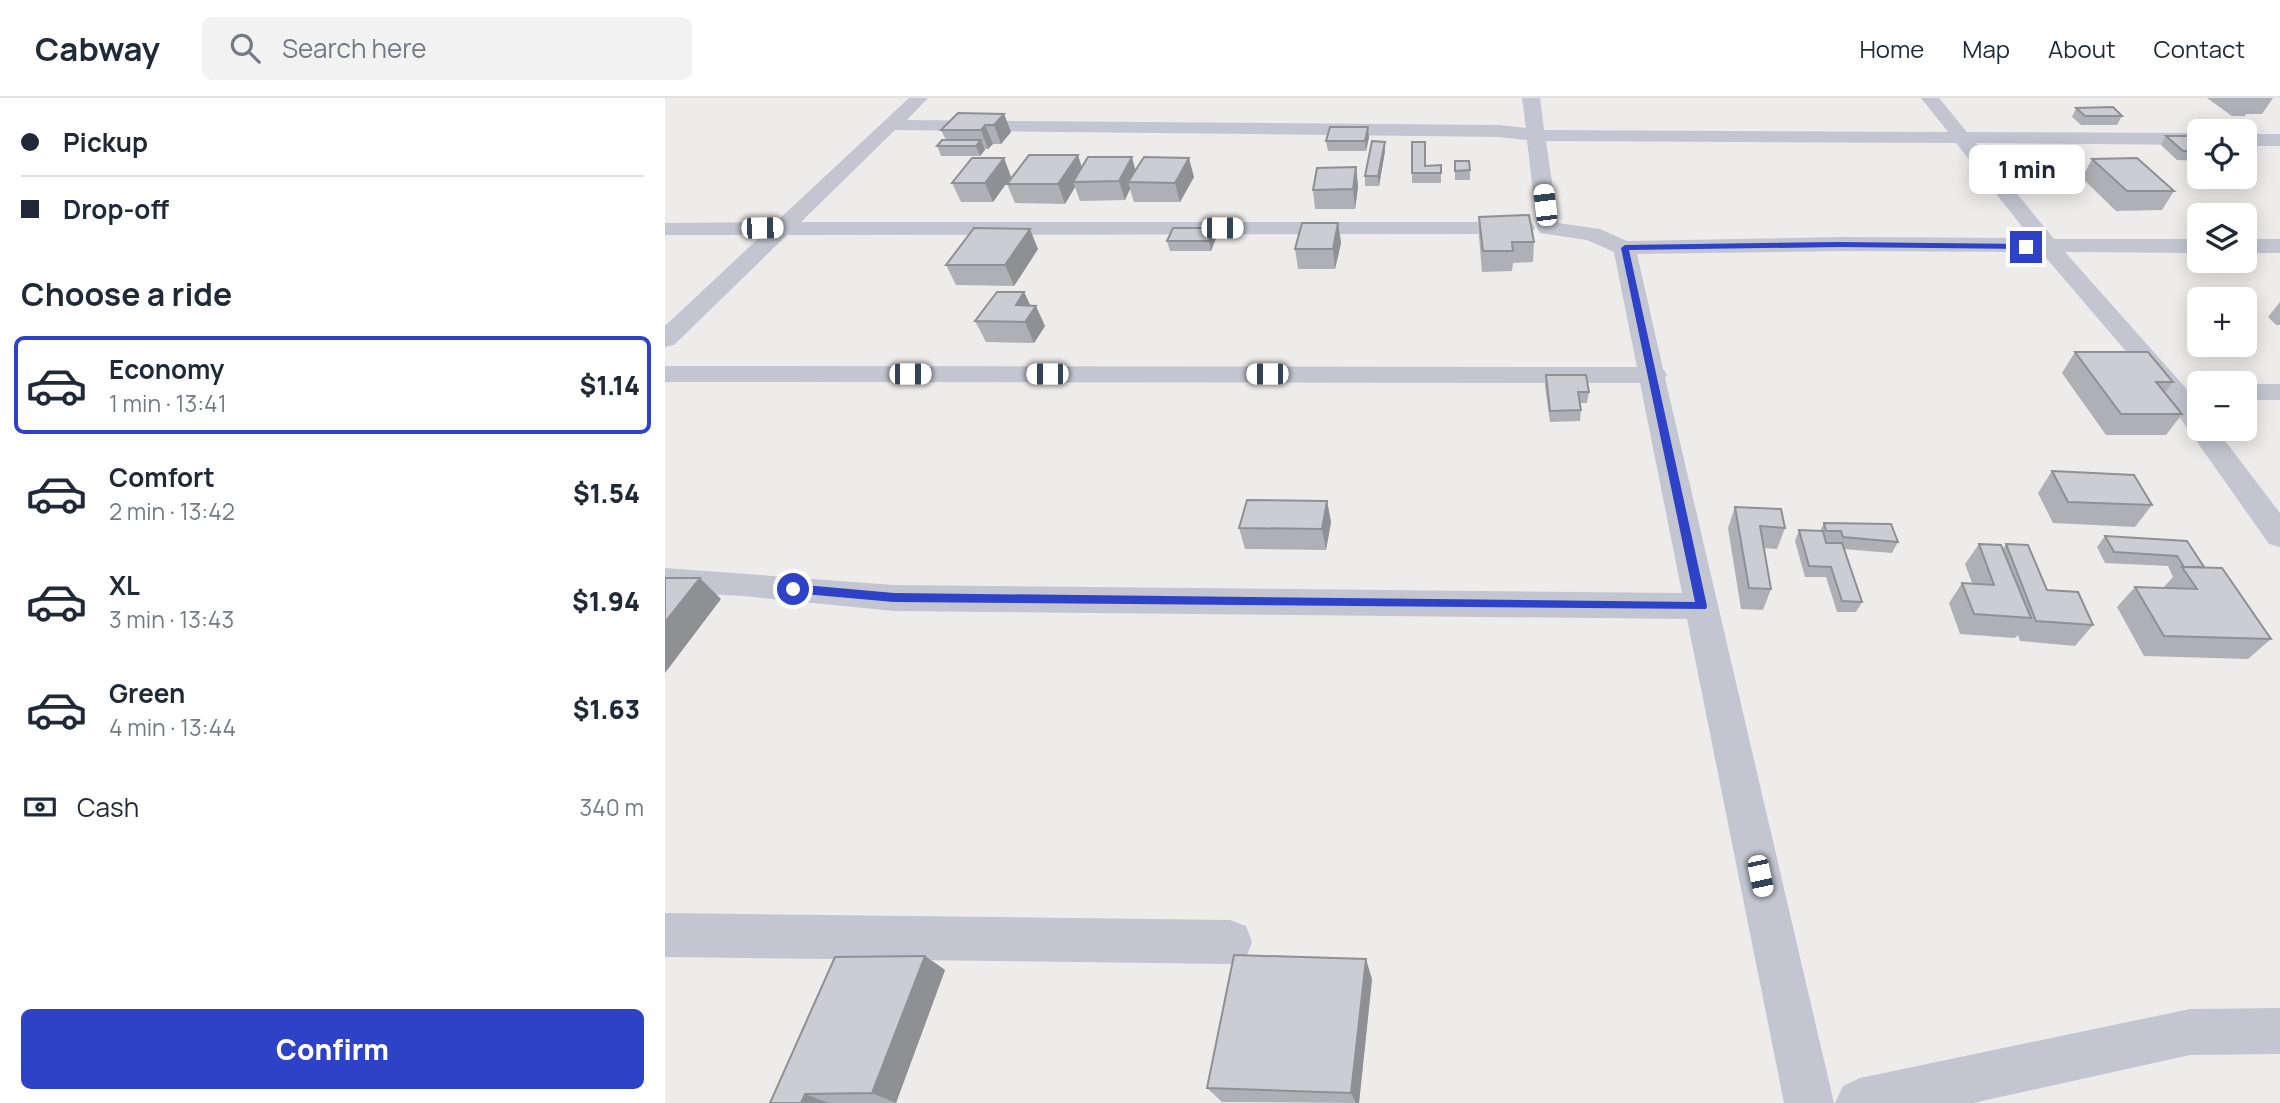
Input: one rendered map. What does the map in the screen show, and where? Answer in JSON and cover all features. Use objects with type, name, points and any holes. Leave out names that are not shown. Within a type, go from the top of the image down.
[{"type":"street","points":[[665,340],[919,98]]},
{"type":"street","points":[[1531,98],[1548,228]]},
{"type":"street","points":[[1930,98],[2049,247],[2187,392]]},
{"type":"street","points":[[891,125],[1499,131],[1536,135],[2187,139]]},
{"type":"street","points":[[2257,140],[2280,140]]},
{"type":"street","points":[[665,229],[1548,228],[1592,234],[1625,248],[1840,244],[2187,246]]},
{"type":"street","points":[[2257,246],[2280,246]]},
{"type":"street","points":[[1625,248],[1809,1103]]},
{"type":"street","points":[[665,374],[1654,375]]},
{"type":"street","points":[[2257,392],[2280,392]]},
{"type":"street","points":[[2211,441],[2280,536]]},
{"type":"street","points":[[665,580],[743,584],[894,598],[1702,606]]},
{"type":"street","points":[[665,935],[1230,942]]},
{"type":"street","points":[[1860,1103],[2190,1032],[2280,1031]]},
{"type":"building","points":[[2113,107],[2122,116],[2085,116],[2076,108]]},
{"type":"building","points":[[958,113],[1004,114],[994,125],[985,125],[981,130],[941,130]]},
{"type":"building","points":[[1330,127],[1368,127],[1365,141],[1326,141]]},
{"type":"building","points":[[2166,136],[2187,136],[2187,151],[2183,151]]},
{"type":"building","points":[[942,140],[981,140],[976,146],[937,146]]},
{"type":"building","points":[[1372,141],[1385,142],[1378,176],[1365,176]]},
{"type":"building","points":[[1412,142],[1425,142],[1425,166],[1441,165],[1441,173],[1412,173]]},
{"type":"building","points":[[1029,155],[1078,155],[1058,184],[1007,184]]},
{"type":"building","points":[[1088,157],[1132,157],[1119,181],[1073,182]]},
{"type":"building","points":[[1144,157],[1189,158],[1175,183],[1128,182]]},
{"type":"building","points":[[972,158],[1004,158],[985,183],[952,183]]},
{"type":"building","points":[[2137,158],[2174,191],[2127,191],[2092,159]]},
{"type":"building","points":[[1455,161],[1469,161],[1470,170],[1455,171]]},
{"type":"building","points":[[1356,167],[1353,189],[1313,190],[1317,168]]},
{"type":"building","points":[[1529,215],[1534,242],[1512,242],[1513,251],[1483,251],[1479,217]]},
{"type":"building","points":[[1302,223],[1338,223],[1333,249],[1295,249]]},
{"type":"building","points":[[974,228],[1030,229],[1005,265],[946,265]]},
{"type":"building","points":[[1173,228],[1214,228],[1209,241],[1167,241]]},
{"type":"building","points":[[997,292],[1024,292],[1016,305],[1036,306],[1025,322],[975,321]]},
{"type":"building","points":[[2075,352],[2148,352],[2173,382],[2156,382],[2182,414],[2121,414]]},
{"type":"building","points":[[1546,375],[1586,375],[1589,392],[1578,392],[1581,410],[1550,411]]},
{"type":"building","points":[[2052,471],[2134,475],[2152,505],[2068,502]]},
{"type":"building","points":[[1247,500],[1327,501],[1322,529],[1239,528]]},
{"type":"building","points":[[1735,507],[1781,509],[1785,528],[1760,526],[1771,589],[1749,588]]},
{"type":"building","points":[[1824,523],[1891,524],[1898,542],[1843,537],[1841,531],[1826,531]]},
{"type":"building","points":[[1799,530],[1823,531],[1826,543],[1842,543],[1862,602],[1842,601],[1831,567],[1809,566]]},
{"type":"building","points":[[2105,536],[2187,541],[2204,567],[2184,567],[2177,556],[2114,552]]},
{"type":"building","points":[[1979,544],[2001,545],[2031,618],[1974,614],[1962,583],[1994,585]]},
{"type":"building","points":[[2006,544],[2028,545],[2047,590],[2078,592],[2093,625],[2036,621]]},
{"type":"building","points":[[2182,567],[2222,568],[2271,639],[2164,636],[2135,587],[2197,589]]},
{"type":"building","points":[[665,578],[700,578],[665,622]]},
{"type":"building","points":[[1234,955],[1366,959],[1351,1093],[1207,1088]]},
{"type":"building","points":[[925,956],[872,1093],[805,1094],[801,1103],[770,1103],[835,957]]},
{"type":"route","points":[[793,589],[894,598],[1702,606],[1625,248],[1840,244],[2026,247]]}]
